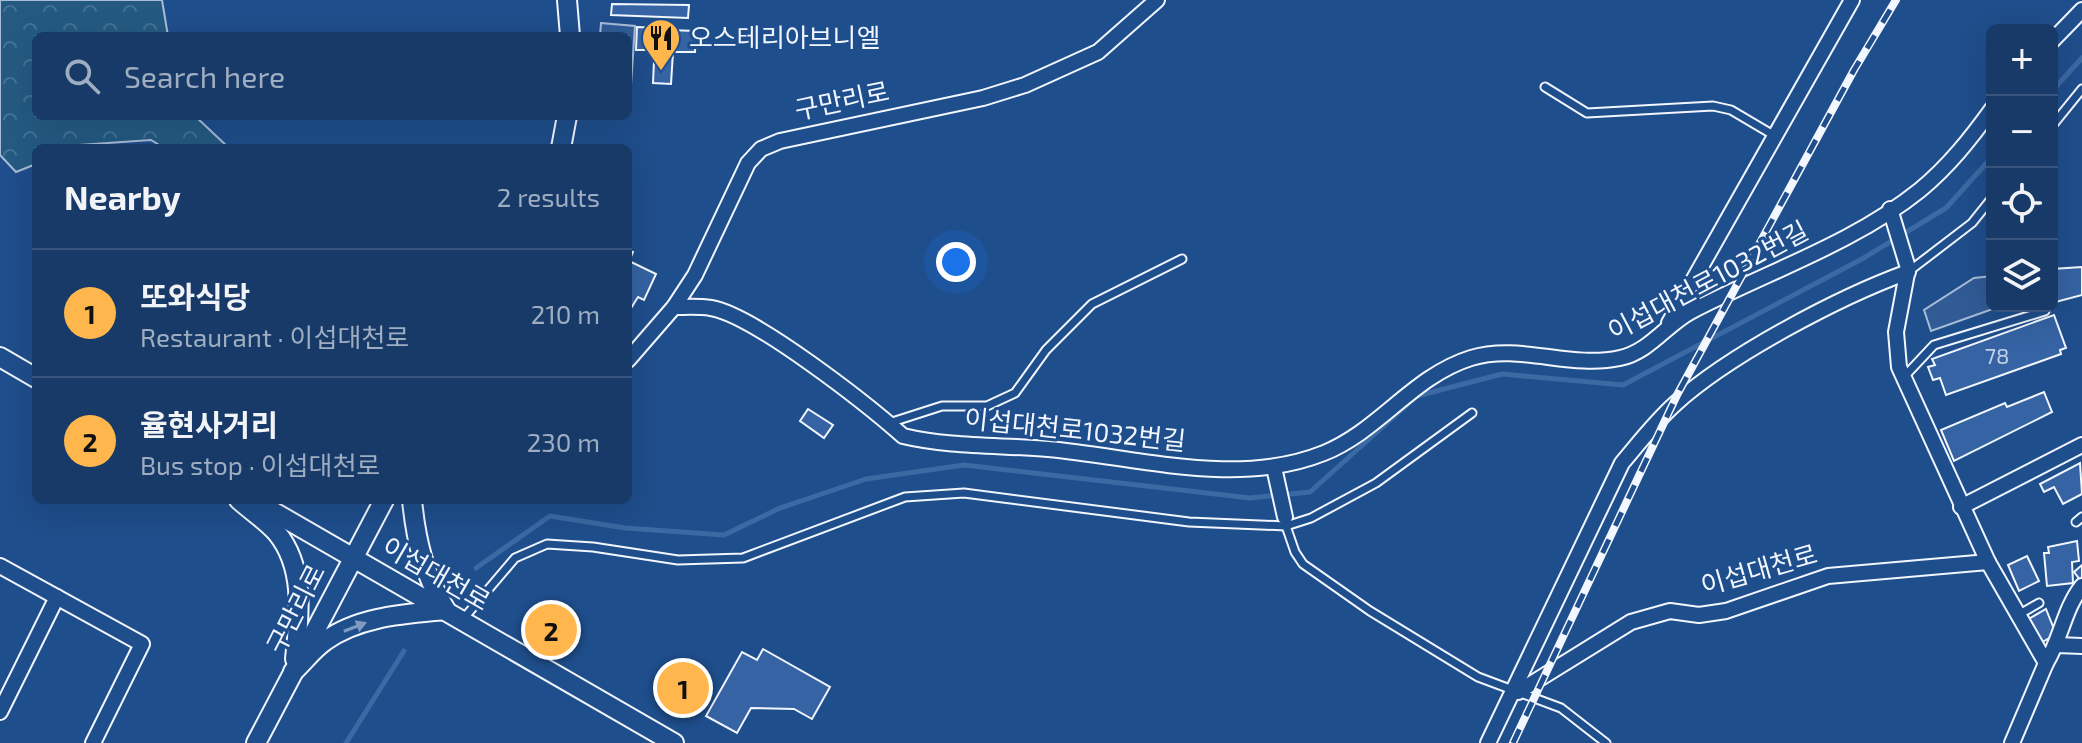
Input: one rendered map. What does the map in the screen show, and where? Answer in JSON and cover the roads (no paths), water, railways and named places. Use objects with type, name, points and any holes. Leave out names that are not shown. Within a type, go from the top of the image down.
[{"type":"street","points":[[567,0],[570,32]]},
{"type":"street","name":"구만리로","points":[[632,355],[674,307],[715,239],[748,163],[761,149],[780,141],[970,101],[1025,85],[1098,52],[1157,0]]},
{"type":"street","points":[[1664,332],[1852,0]]},
{"type":"street","points":[[2058,35],[2082,10]]},
{"type":"street","name":"이섭대천로1032번길","points":[[674,307],[713,308],[746,322],[903,436],[1053,449],[1208,469],[1274,466],[1325,453],[1380,417],[1422,381],[1469,359],[1499,352],[1598,363],[1625,357],[1686,314],[1864,227],[1919,190],[1963,149],[1986,117]]},
{"type":"street","points":[[562,144],[566,120]]},
{"type":"street","points":[[1890,209],[1908,268],[1895,345],[1903,378],[1988,562],[2046,663]]},
{"type":"street","points":[[1488,743],[1516,691],[1622,463],[1650,429],[1696,386],[1745,355],[1864,288],[1908,268]]},
{"type":"street","points":[[0,357],[32,376]]},
{"type":"street","points":[[1961,507],[2082,445]]},
{"type":"street","points":[[1275,472],[1285,522]]},
{"type":"street","points":[[244,504],[277,533],[291,557],[298,584],[299,617],[293,672]]},
{"type":"street","name":"이섭대천로","points":[[260,504],[674,743]]},
{"type":"street","name":"구만리로","points":[[256,743],[382,504]]},
{"type":"street","points":[[293,672],[325,641],[351,627],[376,619],[446,610],[431,586],[420,558],[413,504]]},
{"type":"street","name":"이섭대천로","points":[[1516,691],[1631,622],[1670,611],[1699,615],[1726,611],[1828,576],[1988,562]]},
{"type":"street","points":[[0,566],[142,644],[93,743]]},
{"type":"street","points":[[2012,743],[2046,663],[2057,645],[2071,604],[2082,586]]},
{"type":"street","points":[[0,712],[57,597]]},
{"type":"street","points":[[2057,645],[2082,646]]},
{"type":"lane","points":[[1545,87],[1587,113],[1713,106],[1731,110],[1775,136]]},
{"type":"lane","points":[[2058,119],[2082,89]]},
{"type":"lane","points":[[1908,268],[1972,223],[1986,206]]},
{"type":"lane","name":"이섭대천로1032번길","points":[[889,423],[942,406],[987,406],[1015,393],[1046,350],[1092,304],[1182,259]]},
{"type":"lane","points":[[1903,378],[1934,345],[2042,312]]},
{"type":"lane","points":[[463,620],[515,558],[547,544],[593,547],[678,560],[743,558],[905,497],[964,493],[1189,522],[1285,522],[1311,518],[1376,483],[1472,413]]},
{"type":"lane","points":[[1285,522],[1295,552],[1314,572],[1478,677],[1561,708],[1606,743]]},
{"type":"lane","points":[[2018,615],[2039,603]]},
{"type":"waterway","points":[[2058,84],[2082,58]]},
{"type":"waterway","points":[[476,568],[550,516],[625,528],[724,535],[780,508],[866,479],[964,465],[1250,498],[1310,492],[1417,396],[1502,374],[1623,385],[1862,259],[1946,208],[1986,164]]},
{"type":"waterway","points":[[346,743],[404,651]]},
{"type":"railway","points":[[1513,743],[1677,395],[1854,70],[1896,0]]},
{"type":"place","name":"오스테리아브니엘","points":[[661,72]]},
{"type":"place","name":"율현사거리","points":[[551,630]]},
{"type":"place","name":"또와식당","points":[[683,688]]}]
